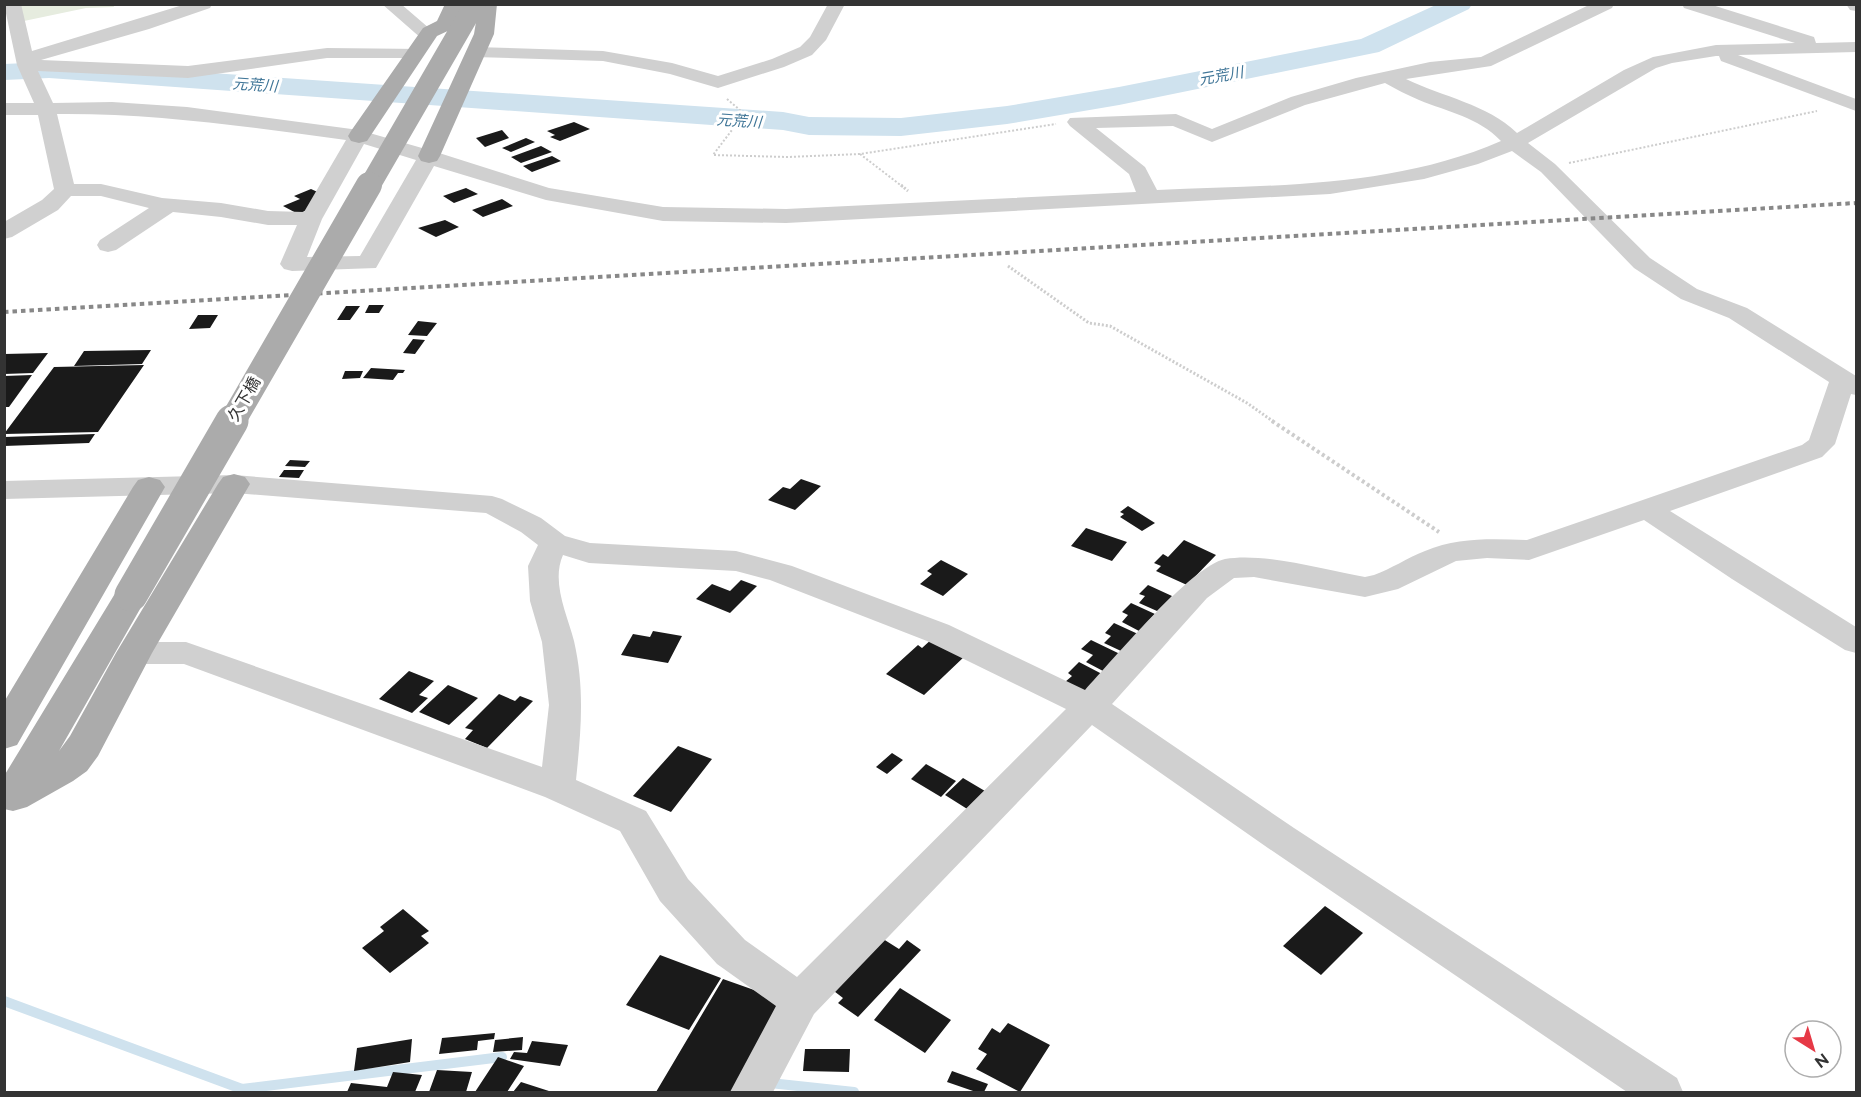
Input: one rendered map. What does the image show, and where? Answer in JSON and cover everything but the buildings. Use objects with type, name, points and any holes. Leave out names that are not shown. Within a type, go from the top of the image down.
[{"type":"main road","points":[[293,315],[360,167],[454,4]]},
{"type":"main road","points":[[293,315],[385,184],[472,46],[484,34],[483,9]]},
{"type":"main road","name":"久下橋","points":[[9,802],[293,315],[483,9]]},
{"type":"main road","points":[[359,136],[416,53],[437,33]]},
{"type":"main road","points":[[429,156],[472,46]]},
{"type":"main road","points":[[9,802],[59,771],[84,746],[134,653],[234,484]]},
{"type":"main road","points":[[4,735],[149,487]]},
{"type":"street","points":[[12,4],[25,62],[46,108],[65,190]]},
{"type":"street","points":[[25,62],[204,4]]},
{"type":"street","points":[[390,4],[437,33]]},
{"type":"street","points":[[472,46],[603,56],[672,69],[718,82],[778,63],[806,51],[817,40],[837,4]]},
{"type":"street","points":[[1077,122],[1176,120],[1212,136],[1298,101],[1386,76],[1485,62],[1606,4]]},
{"type":"street","points":[[1690,4],[1857,57]]},
{"type":"street","points":[[4,109],[112,108],[187,113],[359,136],[546,194],[663,214],[786,216],[1330,188],[1386,182],[1457,165],[1514,142],[1576,108],[1635,71],[1670,58],[1714,52],[1857,47]]},
{"type":"street","points":[[1714,52],[1855,104]]},
{"type":"street","points":[[25,62],[188,72],[327,53]]},
{"type":"street","points":[[182,54],[416,53]]},
{"type":"street","points":[[751,1092],[800,1001],[1090,706],[1196,591],[1226,569],[1254,567],[1365,587],[1382,585],[1446,554],[1487,548],[1529,550],[1812,451],[1821,444],[1850,383],[1738,313],[1689,294],[1642,263],[1548,168],[1514,142],[1497,125],[1470,111],[1426,96],[1386,76]]},
{"type":"street","points":[[1077,122],[1138,171],[1149,197]]},
{"type":"street","points":[[359,136],[310,219],[291,264],[368,264],[429,156]]},
{"type":"street","points":[[4,232],[50,205],[65,190],[101,190],[168,206],[221,210],[268,218],[310,219]]},
{"type":"street","points":[[108,245],[168,206]]},
{"type":"street","points":[[4,490],[234,484],[492,505],[531,525],[554,543],[589,553],[736,561],[780,573],[938,633],[1090,706],[1290,844],[1662,1092]]},
{"type":"street","points":[[1648,508],[1743,572],[1857,642]]},
{"type":"street","points":[[554,543],[543,566],[546,601],[558,642],[566,705],[558,787]]},
{"type":"street","points":[[134,653],[186,653],[558,787],[633,821],[674,891],[731,952],[800,1001]]},
{"type":"path","points":[[718,82],[716,92],[733,102],[741,111],[735,126],[713,154],[755,157],[860,154],[1022,128],[1077,122]]},
{"type":"path","points":[[1548,168],[1855,104]]},
{"type":"path","points":[[860,154],[932,209]]},
{"type":"path","points":[[1008,266],[1089,323],[1110,326],[1247,403],[1305,445],[1468,551]]},
{"type":"shaded area","points":[[113,4],[114,7],[86,8],[24,21],[18,5]]},
{"type":"waterway","name":"元荒川","points":[[4,72],[49,70],[783,121],[809,126],[901,127],[1007,115],[1119,96],[1369,46],[1460,4]]},
{"type":"waterway","points":[[4,1001],[242,1089],[502,1057]]},
{"type":"waterway","points":[[770,1083],[854,1092]]},
{"type":"railway","points":[[4,312],[1856,203]]}]
